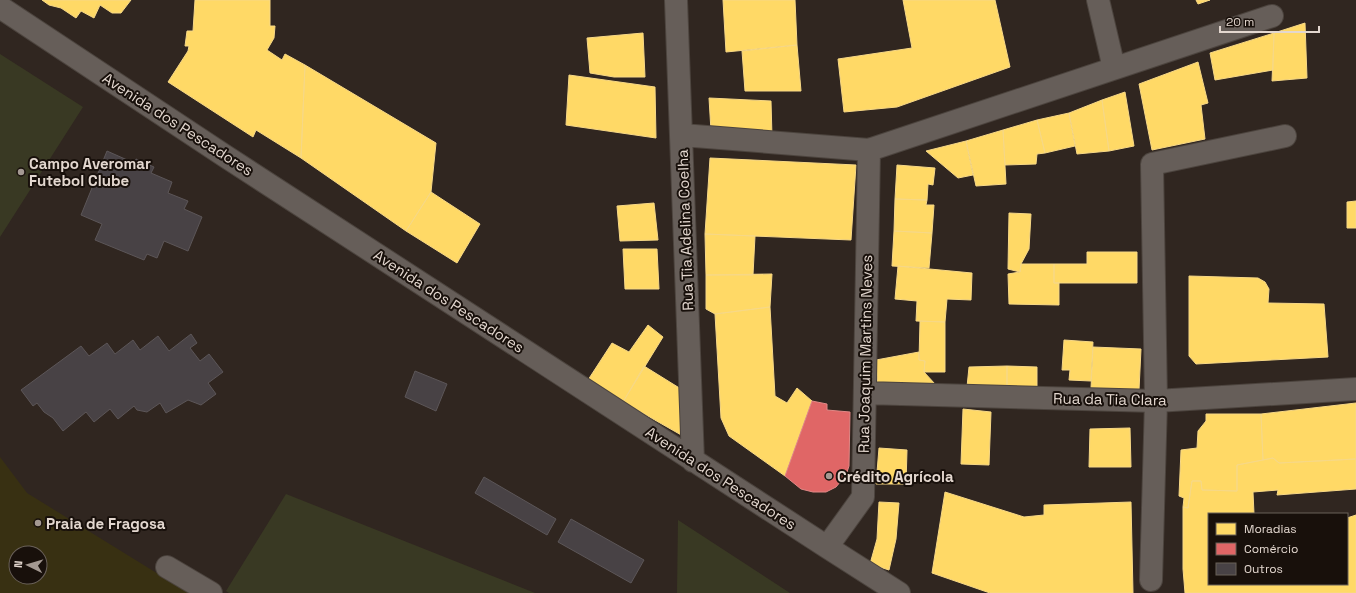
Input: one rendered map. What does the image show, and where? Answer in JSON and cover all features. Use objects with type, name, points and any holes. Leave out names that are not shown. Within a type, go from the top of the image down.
[{"type":"street","name":"Rua Tia Adelina Coelha","points":[[676,0],[693,460]]},
{"type":"street","points":[[1098,0],[1114,68]]},
{"type":"street","name":"Avenida dos Pescadores","points":[[0,7],[232,160],[899,593]]},
{"type":"street","points":[[682,135],[869,150],[1272,16]]},
{"type":"street","points":[[1150,580],[1156,401],[1152,164],[1285,136]]},
{"type":"street","name":"Rua Joaquim Martins Neves","points":[[827,547],[863,497],[869,150]]},
{"type":"street","name":"Rua da Tia Clara","points":[[864,394],[1156,401],[1356,389]]},
{"type":"street","points":[[167,567],[211,593]]},
{"type":"shaded area","name":"Campo Averomar Futebol Clube","points":[[0,54],[83,107],[0,237]]},
{"type":"shaded area","points":[[286,494],[535,593],[229,593],[226,591]]},
{"type":"shaded area","points":[[678,520],[790,593],[677,593]]},
{"type":"sand","name":"Praia de Fragosa","points":[[0,457],[27,493],[189,593],[0,593]]},
{"type":"building: Moradias","points":[[42,0],[131,0],[121,13],[112,13],[100,5],[94,18],[81,11],[76,18],[61,8],[49,5]]},
{"type":"building: Moradias","points":[[195,0],[270,0],[270,26],[275,26],[274,38],[267,50],[282,60],[285,54],[305,65],[301,158],[256,130],[253,137],[168,82],[188,51],[189,46],[185,46],[187,31],[193,31]]},
{"type":"building: Moradias","points":[[723,0],[795,0],[797,45],[726,52]]},
{"type":"building: Moradias","points":[[903,0],[995,0],[1010,67],[897,107],[844,112],[838,59],[912,48]]},
{"type":"building: Moradias","points":[[1196,0],[1210,0],[1198,4]]},
{"type":"building: Moradias","points":[[1305,23],[1307,78],[1272,81],[1274,33]]},
{"type":"building: Moradias","points":[[643,33],[645,77],[614,77],[590,73],[587,38]]},
{"type":"building: Moradias","points":[[1274,33],[1273,70],[1215,80],[1210,53]]},
{"type":"building: Moradias","points":[[797,45],[801,91],[745,91],[742,51]]},
{"type":"building: Moradias","points":[[1198,62],[1208,103],[1201,105],[1205,139],[1152,150],[1139,84]]},
{"type":"building: Moradias","points":[[305,65],[436,143],[431,192],[406,231],[301,158]]},
{"type":"building: Moradias","points":[[569,75],[655,87],[656,138],[566,125]]},
{"type":"building: Moradias","points":[[1125,92],[1134,146],[1109,151],[1102,100]]},
{"type":"building: Moradias","points":[[709,98],[771,101],[772,137],[711,131]]},
{"type":"building: Moradias","points":[[1102,100],[1109,151],[1077,154],[1069,113]]},
{"type":"building: Moradias","points":[[1069,113],[1075,146],[1045,153],[1037,120]]},
{"type":"building: Moradias","points":[[1037,120],[1045,153],[1037,154],[1036,164],[1005,165],[1003,130]]},
{"type":"building: Moradias","points":[[1003,130],[1006,184],[976,186],[966,141]]},
{"type":"building: Moradias","points":[[966,141],[973,175],[958,178],[926,151]]},
{"type":"building: Moradias","points":[[710,158],[856,165],[851,240],[705,234]]},
{"type":"building: Moradias","points":[[897,165],[935,168],[933,185],[928,184],[927,200],[895,199]]},
{"type":"building: Moradias","points":[[431,192],[480,224],[457,263],[406,231]]},
{"type":"building: Moradias","points":[[895,199],[927,200],[926,205],[934,205],[932,233],[894,231]]},
{"type":"building: Moradias","points":[[1356,201],[1356,228],[1347,228],[1347,202]]},
{"type":"building: Moradias","points":[[654,203],[658,240],[620,241],[617,206]]},
{"type":"building: Moradias","points":[[1009,213],[1031,214],[1029,249],[1021,264],[1020,272],[1008,269]]},
{"type":"building: Moradias","points":[[894,231],[932,233],[929,268],[892,266]]},
{"type":"building: Moradias","points":[[705,234],[755,236],[753,275],[706,275]]},
{"type":"building: Moradias","points":[[623,249],[657,249],[659,289],[625,289]]},
{"type":"building: Moradias","points":[[1087,252],[1137,252],[1137,283],[1054,283],[1054,264],[1087,264]]},
{"type":"building: Moradias","points":[[1021,264],[1054,264],[1054,283],[1059,283],[1059,305],[1009,304],[1008,274],[1020,272]]},
{"type":"building: Moradias","points":[[898,266],[972,273],[971,300],[947,299],[945,322],[916,321],[917,301],[895,299]]},
{"type":"building: Moradias","points":[[772,274],[770,307],[715,314],[706,309],[706,275]]},
{"type":"building: Moradias","points":[[1189,276],[1258,278],[1265,282],[1269,289],[1268,303],[1324,304],[1328,357],[1196,364],[1189,356]]},
{"type":"building: Moradias","points":[[770,307],[775,396],[787,403],[797,388],[812,401],[785,476],[729,436],[721,418],[715,314]]},
{"type":"building: Moradias","points":[[920,321],[945,322],[945,372],[924,372],[925,361],[919,360]]},
{"type":"building: Moradias","points":[[648,325],[663,337],[623,402],[588,380],[612,343],[629,352]]},
{"type":"building: Moradias","points":[[1064,340],[1093,342],[1091,381],[1069,380],[1070,370],[1062,370]]},
{"type":"building: Moradias","points":[[1093,347],[1141,349],[1139,390],[1091,388]]},
{"type":"building: Moradias","points":[[919,352],[919,360],[925,361],[924,372],[935,384],[878,390],[876,360]]},
{"type":"building: Moradias","points":[[644,366],[681,389],[683,436],[623,402]]},
{"type":"building: Moradias","points":[[1007,366],[1037,367],[1037,392],[1007,392]]},
{"type":"building: Moradias","points":[[1007,366],[1007,392],[967,387],[969,367]]},
{"type":"building: Moradias","points":[[1356,403],[1356,459],[1279,463],[1273,458],[1263,460],[1261,414]]},
{"type":"building: Moradias","points":[[963,409],[991,412],[989,465],[961,464]]},
{"type":"building: Moradias","points":[[1206,414],[1261,414],[1263,460],[1237,465],[1237,491],[1202,490],[1201,481],[1192,481],[1188,508],[1183,507],[1184,498],[1179,496],[1181,450],[1197,448],[1198,431],[1206,421]]},
{"type":"building: Moradias","points":[[1130,428],[1131,467],[1089,467],[1090,429]]},
{"type":"building: Moradias","points":[[879,448],[907,450],[906,484],[876,484]]},
{"type":"building: Moradias","points":[[1273,458],[1279,463],[1356,459],[1356,489],[1277,495],[1278,490],[1253,492],[1254,513],[1208,513],[1208,585],[1348,585],[1348,518],[1356,515],[1356,593],[1185,593],[1183,569],[1183,507],[1188,508],[1192,481],[1201,481],[1202,490],[1237,491],[1237,465]]},
{"type":"building: Moradias","points":[[945,492],[1024,517],[1044,515],[1044,505],[1131,502],[1133,593],[990,593],[932,573]]},
{"type":"building: Moradias","points":[[879,502],[899,503],[896,539],[889,570],[870,564],[877,539]]},
{"type":"building: Comércio","points":[[812,401],[827,404],[827,410],[850,412],[849,466],[846,475],[836,487],[826,492],[813,492],[801,489],[785,476]]},
{"type":"building: Outros","points":[[107,151],[134,163],[136,159],[154,167],[151,173],[172,182],[168,193],[188,201],[184,209],[202,217],[188,251],[164,241],[157,258],[147,254],[144,260],[95,240],[102,224],[81,215]]},
{"type":"building: Outros","points":[[191,334],[197,343],[190,348],[200,361],[209,354],[223,372],[208,383],[216,394],[201,405],[188,400],[166,413],[160,403],[147,412],[137,410],[134,406],[118,419],[110,409],[94,422],[86,412],[63,431],[53,418],[44,412],[37,403],[33,406],[21,390],[81,346],[89,356],[107,343],[115,354],[133,340],[140,350],[158,336],[169,351]]},
{"type":"building: Outros","points":[[415,371],[447,384],[436,411],[405,397]]},
{"type":"building: Outros","points":[[484,477],[556,519],[547,535],[475,493]]},
{"type":"building: Outros","points":[[571,519],[644,560],[631,583],[558,542]]},
{"type":"place","name":"Campo Averomar Futebol Clube","points":[[21,172]]},
{"type":"place","name":"Crédito Agrícola","points":[[829,476]]},
{"type":"place","name":"Praia de Fragosa","points":[[38,523]]}]
